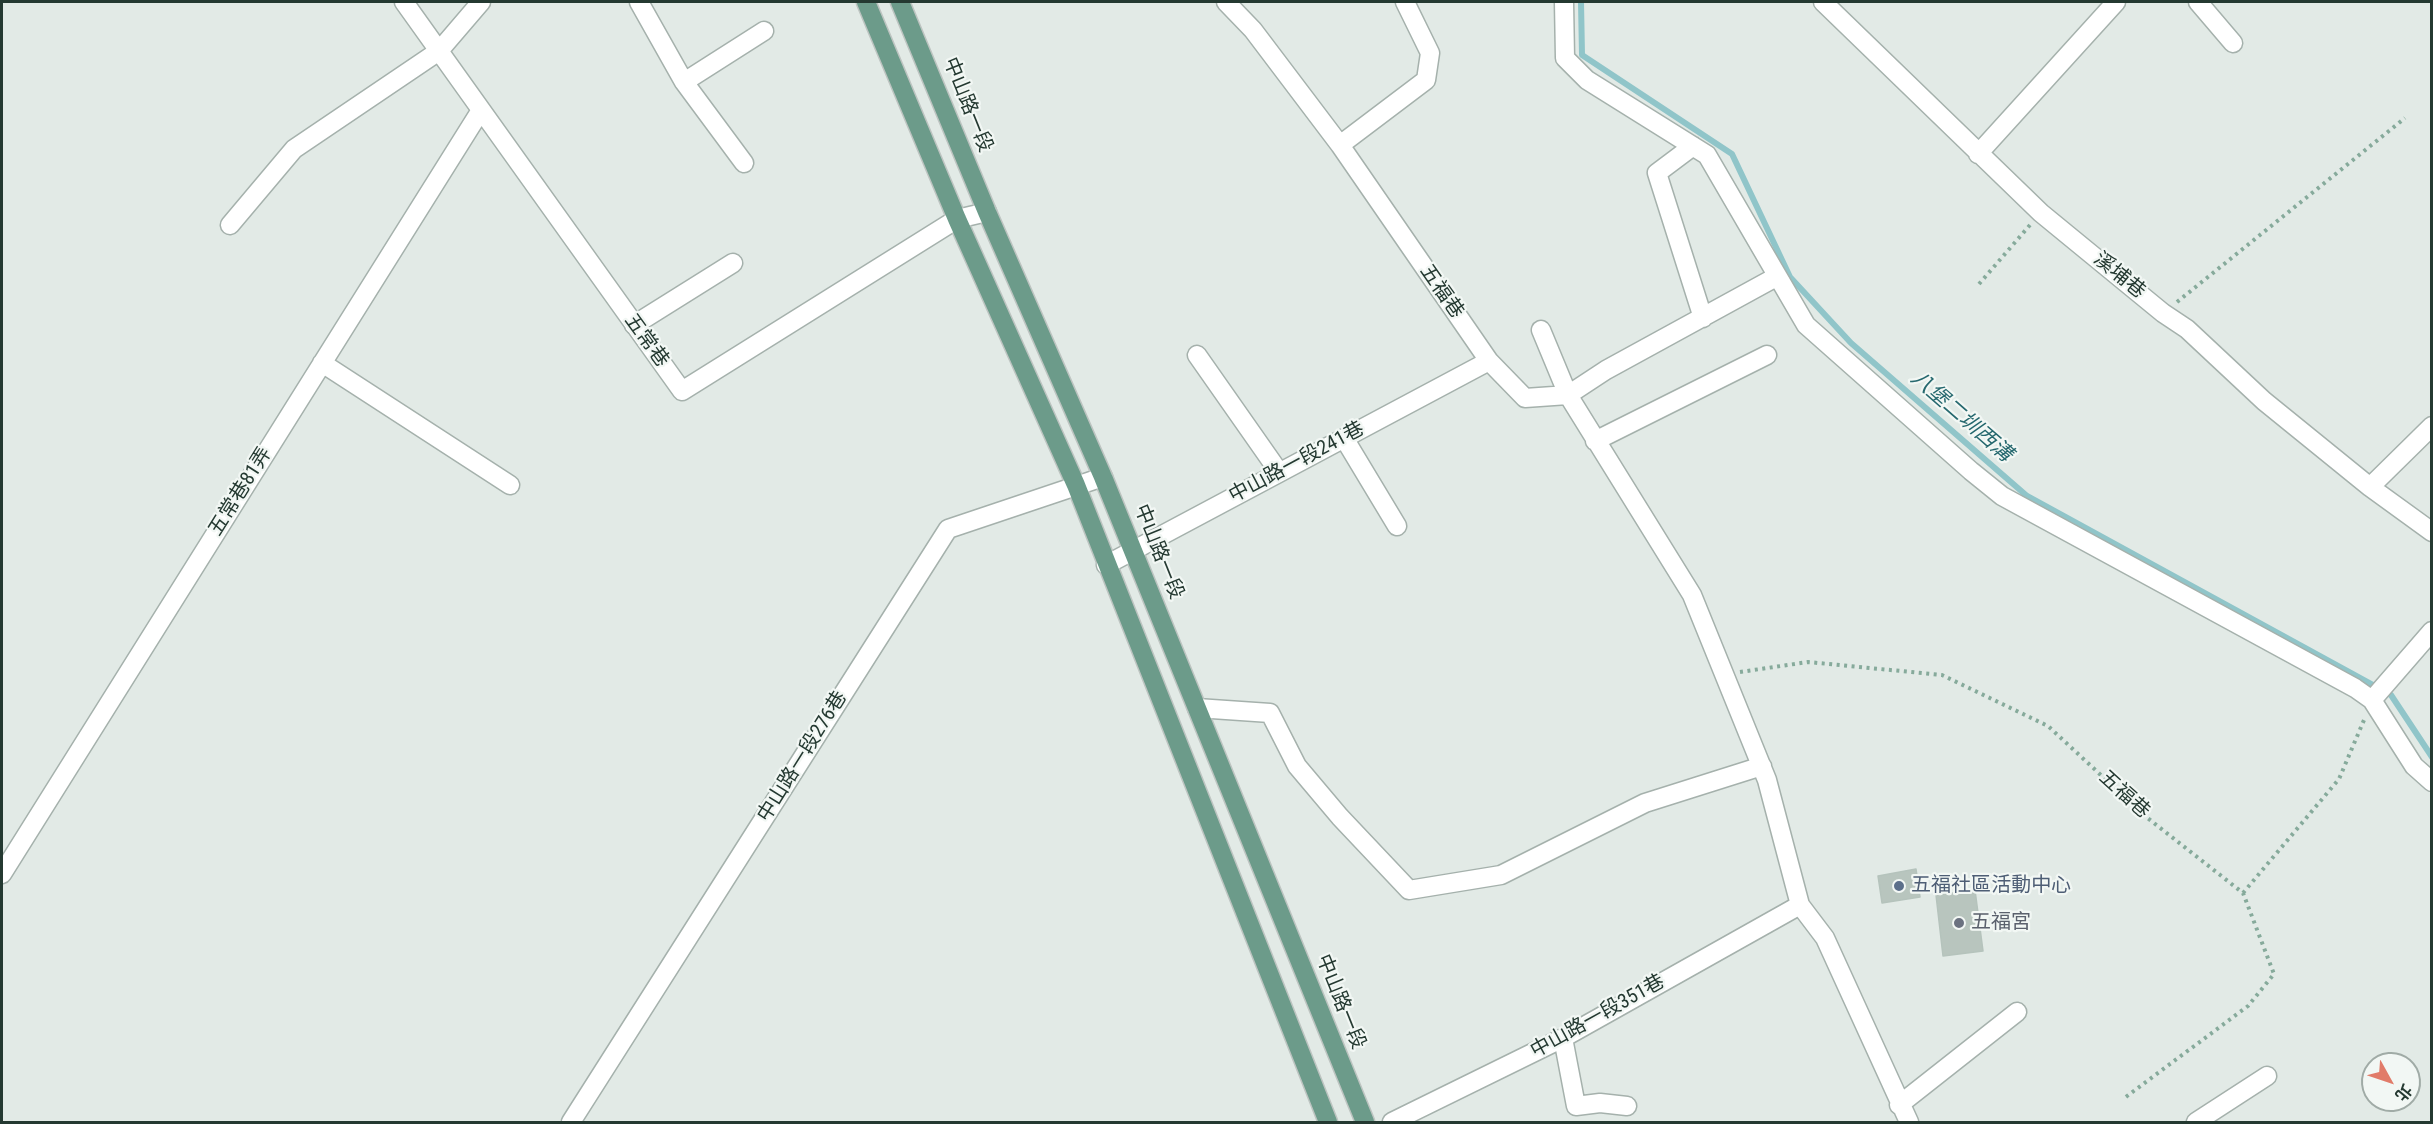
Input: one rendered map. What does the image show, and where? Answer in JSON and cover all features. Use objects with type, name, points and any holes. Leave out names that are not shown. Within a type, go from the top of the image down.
[{"type":"main road","points":[[866,2],[957,219],[1076,485],[1106,566],[1328,1122]]},
{"type":"main road","name":"中山路一段","points":[[900,2],[987,212],[1103,477],[1365,1122]]},
{"type":"street","name":"五常巷","points":[[404,2],[681,391],[957,219],[987,212]]},
{"type":"street","points":[[230,225],[294,149],[439,51],[481,2]]},
{"type":"street","points":[[639,2],[684,82],[744,164]]},
{"type":"street","name":"五福巷","points":[[1226,2],[1253,30],[1340,145],[1489,361],[1525,398],[1568,395],[1606,370],[1776,277]]},
{"type":"street","points":[[1340,145],[1426,80],[1430,53],[1406,2]]},
{"type":"street","points":[[1564,2],[1565,58],[1587,80],[1707,155],[1806,325],[1962,464],[2002,496],[2355,688],[2372,700],[2414,766],[2432,782]]},
{"type":"street","name":"溪埔巷","points":[[1823,2],[2041,213],[2163,313],[2187,329],[2264,401],[2370,487],[2432,532]]},
{"type":"street","points":[[1978,154],[2116,2]]},
{"type":"street","points":[[2198,2],[2233,43]]},
{"type":"street","points":[[684,82],[764,31]]},
{"type":"street","name":"五常巷81弄","points":[[2,874],[481,110]]},
{"type":"street","points":[[1693,146],[1657,173],[1703,318]]},
{"type":"street","points":[[634,325],[733,263]]},
{"type":"street","points":[[1542,330],[1568,395],[1692,596],[1767,780],[1800,905],[1825,938],[1899,1105],[1909,1122]]},
{"type":"street","points":[[1197,355],[1279,472]]},
{"type":"street","points":[[1595,441],[1767,355]]},
{"type":"street","name":"中山路一段241巷","points":[[1106,566],[1489,361]]},
{"type":"street","points":[[322,363],[510,486]]},
{"type":"street","points":[[2370,487],[2432,426]]},
{"type":"street","points":[[1344,438],[1397,526]]},
{"type":"street","name":"中山路一段276巷","points":[[571,1122],[948,529],[1103,477]]},
{"type":"street","points":[[2372,700],[2432,631]]},
{"type":"street","points":[[1197,708],[1270,713],[1297,766],[1340,817],[1409,890],[1501,875],[1645,803],[1762,766]]},
{"type":"street","name":"中山路一段351巷","points":[[1392,1122],[1563,1038],[1800,905]]},
{"type":"street","points":[[1899,1105],[2017,1012]]},
{"type":"street","points":[[1563,1038],[1576,1106],[1600,1103],[1627,1106]]},
{"type":"street","points":[[2196,1122],[2267,1076]]},
{"type":"path","points":[[2163,313],[2405,118]]},
{"type":"path","points":[[1979,284],[2041,213]]},
{"type":"path","name":"五福巷","points":[[1724,674],[1808,662],[1942,675],[2048,726],[2145,816],[2243,893]]},
{"type":"path","points":[[2123,1099],[2248,1006],[2274,974],[2243,893],[2339,780],[2372,700]]},
{"type":"building","name":"五福社區活動中心","points":[[1916,869],[1920,897],[1882,903],[1878,876]]},
{"type":"building","name":"五福宮","points":[[1975,890],[1983,951],[1943,956],[1936,895]]},
{"type":"waterway","name":"八堡二圳西溝","points":[[1581,2],[1582,55],[1732,154],[1790,277],[1851,343],[2027,496],[2391,695],[2432,757]]},
{"type":"place","name":"五福社區活動中心","points":[[1899,886]]},
{"type":"place","name":"五福宮","points":[[1959,923]]}]
